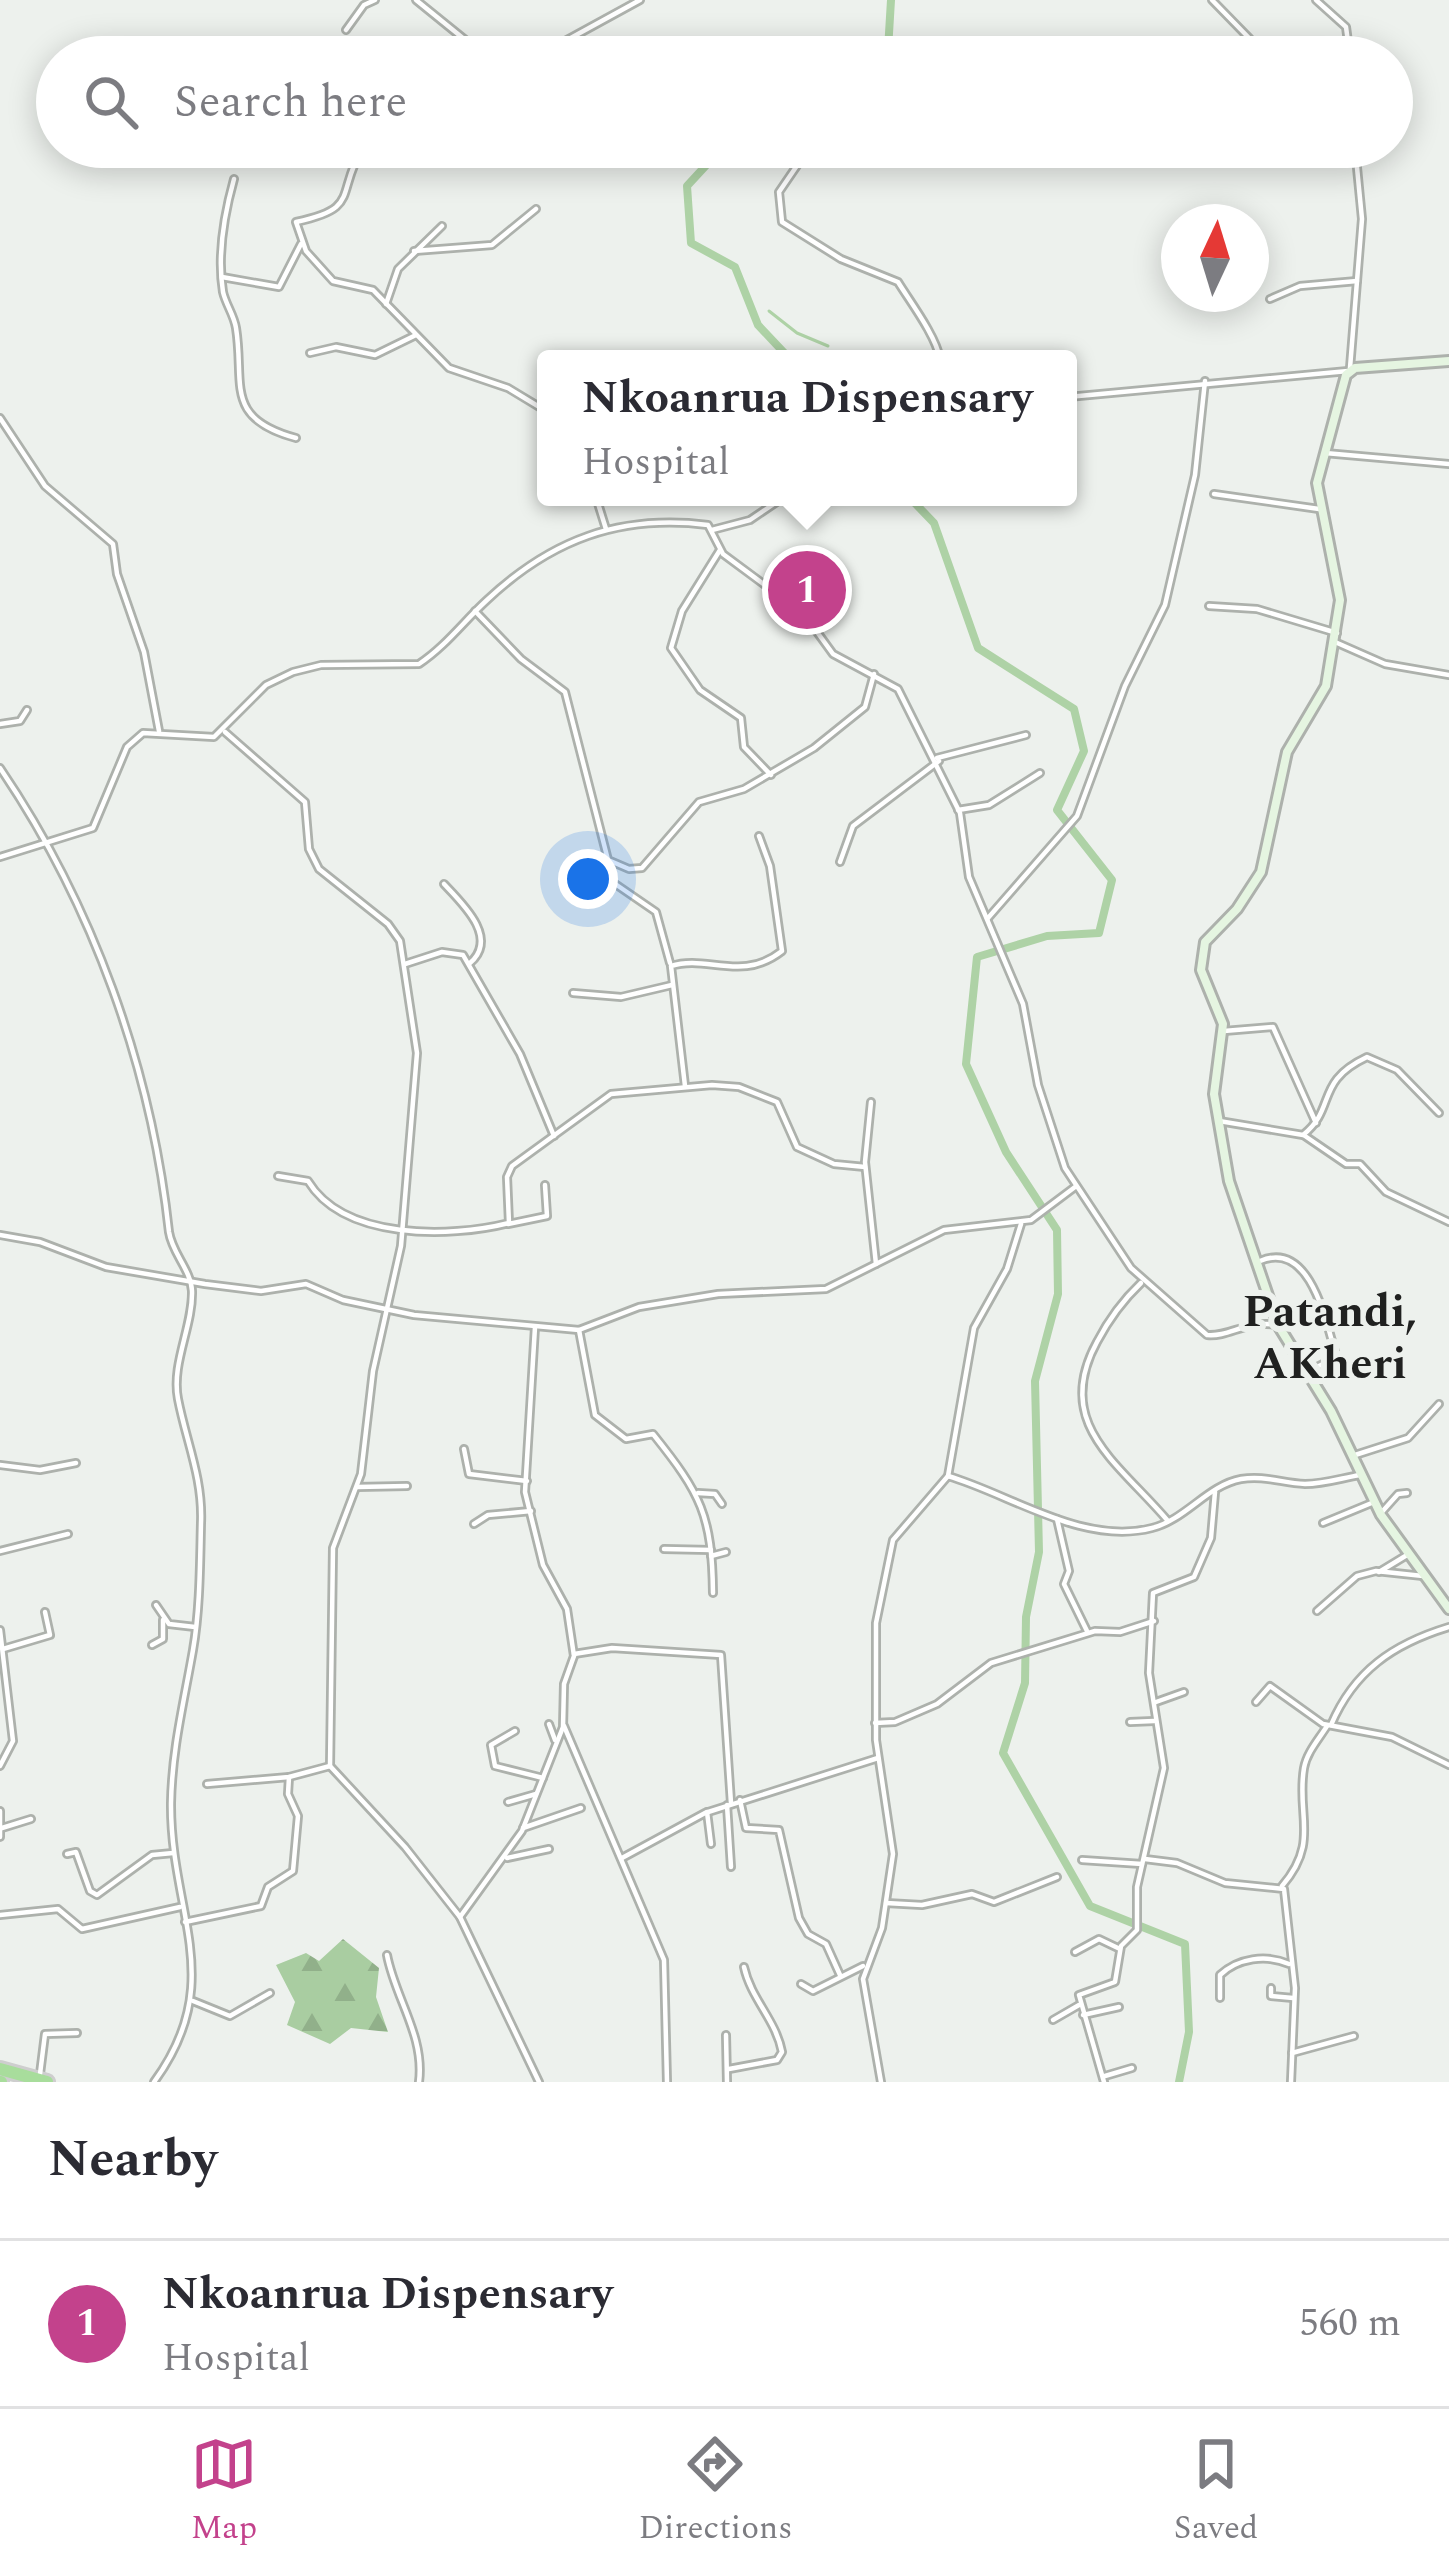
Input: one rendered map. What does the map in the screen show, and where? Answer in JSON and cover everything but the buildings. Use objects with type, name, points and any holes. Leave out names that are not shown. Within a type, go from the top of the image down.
[{"type":"highway","points":[[0,2069],[43,2081]]},
{"type":"street","points":[[346,30],[364,5],[375,0]]},
{"type":"street","points":[[416,0],[455,36]]},
{"type":"street","points":[[574,36],[640,0]]},
{"type":"street","points":[[1212,0],[1247,36]]},
{"type":"street","points":[[1316,0],[1346,27],[1347,36]]},
{"type":"street","points":[[354,168],[336,210],[322,219],[296,221],[301,244],[333,281],[370,288],[449,368],[508,388],[537,406]]},
{"type":"street","points":[[795,168],[779,192],[782,222],[841,259],[898,282],[937,350]]},
{"type":"street","points":[[1357,168],[1362,203],[1349,370],[1324,453],[1319,509],[1340,592],[1336,638],[1322,702],[1287,752],[1261,872],[1201,950],[1203,983],[1224,1031],[1214,1094],[1236,1210],[1260,1261],[1277,1325],[1307,1372],[1374,1502],[1449,1609]]},
{"type":"street","points":[[234,179],[224,225],[222,277],[236,324],[237,388],[260,424],[296,437]]},
{"type":"street","points":[[414,251],[492,244],[536,209]]},
{"type":"street","points":[[386,304],[395,274],[442,226]]},
{"type":"street","points":[[222,277],[279,287],[301,244]]},
{"type":"street","points":[[1270,299],[1300,286],[1357,281]]},
{"type":"street","points":[[310,353],[336,347],[375,355],[416,335]]},
{"type":"street","points":[[1077,396],[1449,361]]},
{"type":"street","points":[[988,918],[1077,816],[1125,686],[1166,605],[1195,475],[1205,381]]},
{"type":"street","points":[[0,418],[45,486],[113,544],[116,574],[144,652],[159,731]]},
{"type":"street","points":[[1324,453],[1449,464]]},
{"type":"street","points":[[1214,494],[1319,509]]},
{"type":"street","points":[[599,506],[606,529]]},
{"type":"street","points":[[0,857],[46,847],[93,828],[130,742],[159,731],[210,737],[224,730],[266,685],[306,668],[419,664],[548,550],[606,529],[698,524],[712,530],[750,520],[771,506]]},
{"type":"street","points":[[712,530],[720,550],[804,614],[833,654],[898,688],[938,759],[958,810],[967,868],[1023,1004],[1045,1111],[1076,1187],[1143,1282],[1208,1335],[1245,1323],[1277,1325]]},
{"type":"street","points":[[720,550],[682,611],[671,648],[700,691],[741,718],[744,747],[771,775]]},
{"type":"street","points":[[1209,606],[1256,609],[1336,638],[1384,664],[1449,676]]},
{"type":"street","points":[[475,611],[567,696],[610,881],[656,912],[671,966],[686,1086]]},
{"type":"street","points":[[608,860],[629,869],[642,868],[700,802],[771,775],[861,711],[874,674]]},
{"type":"street","points":[[0,724],[20,721],[27,710]]},
{"type":"street","points":[[224,730],[305,802],[309,849],[317,866],[392,929],[405,964],[417,1072],[402,1229],[357,1487],[333,1548],[330,1766],[405,1847],[460,1917],[539,2082]]},
{"type":"street","points":[[840,862],[853,826],[938,759],[1026,735]]},
{"type":"street","points":[[0,768],[31,808],[46,847],[83,913],[128,1026],[165,1184],[170,1238],[190,1281],[177,1396],[193,1442],[202,1503],[195,1627],[174,1748],[173,1853],[195,1969],[186,2028],[154,2082]]},
{"type":"street","points":[[958,810],[989,805],[1040,773]]},
{"type":"street","points":[[671,966],[685,962],[707,968],[750,966],[781,953],[770,866],[759,836]]},
{"type":"street","points":[[444,884],[480,933],[482,949],[470,963]]},
{"type":"street","points":[[405,964],[450,951],[470,963],[526,1067],[554,1136]]},
{"type":"street","points":[[573,993],[621,997],[672,986]]},
{"type":"street","points":[[1224,1031],[1273,1027],[1316,1123]]},
{"type":"street","points":[[1303,1135],[1316,1123],[1335,1075],[1367,1057],[1397,1070],[1439,1113]]},
{"type":"street","points":[[508,1223],[509,1172],[530,1148],[554,1136],[607,1095],[686,1086],[739,1087],[777,1102],[797,1147],[834,1164],[865,1167]]},
{"type":"street","points":[[872,1102],[865,1167],[876,1264]]},
{"type":"street","points":[[1219,1121],[1303,1135],[1346,1164],[1360,1164],[1386,1192],[1449,1222]]},
{"type":"street","points":[[278,1176],[308,1181],[321,1202],[338,1214],[402,1229],[458,1234],[547,1216],[545,1184]]},
{"type":"street","points":[[0,1235],[40,1242],[106,1267],[190,1281],[261,1291],[306,1284],[340,1300],[387,1310],[485,1325],[536,1324],[579,1330],[639,1306],[718,1294],[826,1289],[944,1230],[1022,1222],[1041,1215],[1076,1187]]},
{"type":"street","points":[[881,2082],[863,1966],[880,1931],[886,1903],[892,1820],[878,1758],[872,1649],[888,1550],[948,1476],[974,1328],[1007,1269],[1022,1222]]},
{"type":"street","points":[[1260,1261],[1278,1254],[1288,1258],[1311,1286],[1335,1354],[1307,1372]]},
{"type":"street","points":[[1143,1282],[1111,1317],[1083,1367],[1079,1406],[1114,1462],[1168,1521]]},
{"type":"street","points":[[536,1324],[526,1481],[543,1565],[567,1609],[574,1654],[564,1684],[564,1722],[570,1748],[622,1858],[667,1970],[667,2082]]},
{"type":"street","points":[[579,1330],[595,1414],[625,1438],[653,1434],[698,1493],[711,1553],[713,1593]]},
{"type":"street","points":[[1352,1456],[1408,1438],[1438,1404]]},
{"type":"street","points":[[464,1449],[470,1474],[526,1481]]},
{"type":"street","points":[[0,1465],[40,1470],[76,1462]]},
{"type":"street","points":[[948,1476],[981,1485],[1035,1515],[1131,1530],[1168,1521],[1230,1481],[1258,1476],[1313,1484],[1360,1475]]},
{"type":"street","points":[[357,1487],[407,1486]]},
{"type":"street","points":[[1132,2068],[1104,2079],[1079,2005],[1081,1991],[1115,1982],[1120,1949],[1136,1933],[1137,1887],[1164,1772],[1149,1673],[1153,1592],[1189,1583],[1202,1565],[1215,1516],[1215,1492]]},
{"type":"street","points":[[1381,1513],[1398,1494],[1408,1492]]},
{"type":"street","points":[[698,1493],[715,1494],[722,1504]]},
{"type":"street","points":[[1323,1523],[1374,1502]]},
{"type":"street","points":[[474,1523],[488,1515],[531,1510]]},
{"type":"street","points":[[1057,1519],[1068,1561],[1064,1584],[1088,1634]]},
{"type":"street","points":[[0,1551],[68,1534]]},
{"type":"street","points":[[664,1549],[726,1552]]},
{"type":"street","points":[[1317,1611],[1351,1579],[1379,1572],[1407,1555]]},
{"type":"street","points":[[1379,1572],[1423,1576]]},
{"type":"street","points":[[152,1646],[163,1639],[163,1620],[156,1605]]},
{"type":"street","points":[[3,1649],[50,1635],[45,1612]]},
{"type":"street","points":[[163,1620],[195,1627]]},
{"type":"street","points":[[875,1723],[895,1723],[937,1704],[991,1663],[1088,1634],[1154,1621]]},
{"type":"street","points":[[1291,2082],[1295,1998],[1282,1886],[1300,1857],[1307,1830],[1305,1763],[1344,1695],[1391,1647],[1449,1627]]},
{"type":"street","points":[[0,1630],[13,1742],[0,1766]]},
{"type":"street","points":[[574,1654],[613,1648],[721,1654],[731,1867]]},
{"type":"street","points":[[1256,1702],[1272,1687],[1329,1726],[1392,1737],[1449,1765]]},
{"type":"street","points":[[1154,1703],[1184,1692]]},
{"type":"street","points":[[1130,1721],[1155,1720]]},
{"type":"street","points":[[460,1917],[468,1898],[507,1858],[564,1722]]},
{"type":"street","points":[[549,1724],[557,1741]]},
{"type":"street","points":[[1157,1730],[1157,1740]]},
{"type":"street","points":[[515,1731],[491,1744],[495,1766],[543,1778]]},
{"type":"street","points":[[622,1858],[707,1812],[878,1758]]},
{"type":"street","points":[[207,1784],[289,1777],[330,1766]]},
{"type":"street","points":[[185,1922],[261,1906],[268,1887],[293,1871],[298,1816],[288,1795],[289,1777]]},
{"type":"street","points":[[508,1802],[536,1794]]},
{"type":"street","points":[[740,1800],[746,1828],[779,1830],[800,1918],[808,1934],[826,1944],[840,1976]]},
{"type":"street","points":[[523,1828],[581,1808]]},
{"type":"street","points":[[0,1811],[1,1833],[31,1819]]},
{"type":"street","points":[[707,1812],[711,1844]]},
{"type":"street","points":[[507,1858],[549,1849]]},
{"type":"street","points":[[67,1854],[76,1852],[90,1891],[97,1895],[152,1855],[173,1853]]},
{"type":"street","points":[[1082,1860],[1177,1863],[1225,1883],[1282,1886]]},
{"type":"street","points":[[886,1903],[917,1905],[972,1894],[994,1902],[1057,1877]]},
{"type":"street","points":[[0,1916],[58,1909],[82,1929],[182,1907]]},
{"type":"street","points":[[1075,1952],[1099,1939],[1120,1949]]},
{"type":"street","points":[[387,1954],[413,2025],[419,2082]]},
{"type":"street","points":[[1220,1998],[1220,1973],[1227,1969],[1266,1955],[1289,1964]]},
{"type":"street","points":[[801,1984],[813,1990],[863,1966]]},
{"type":"street","points":[[729,2069],[773,2062],[782,2052],[777,2030],[750,1988],[744,1967]]},
{"type":"street","points":[[1271,1988],[1271,1996],[1295,1998]]},
{"type":"street","points":[[193,2001],[230,2015],[238,2006],[270,1993]]},
{"type":"street","points":[[1053,2020],[1079,2005]]},
{"type":"street","points":[[1082,2015],[1119,2007]]},
{"type":"street","points":[[43,2081],[45,2034],[77,2032]]},
{"type":"street","points":[[726,2035],[727,2082]]},
{"type":"street","points":[[1292,2053],[1354,2036]]},
{"type":"green space","points":[[343,1939],[379,1968],[376,1997],[388,2032],[351,2028],[330,2044],[287,2025],[295,2002],[276,1965],[306,1953],[319,1961]]},
{"type":"waterway","points":[[889,36],[891,0]]},
{"type":"waterway","points":[[704,168],[687,186],[691,243],[735,267],[758,325],[782,350]]},
{"type":"waterway","points":[[769,311],[797,333],[828,346]]},
{"type":"waterway","points":[[918,506],[934,523],[978,648],[1074,709],[1084,751],[1057,810],[1112,880],[1099,933],[1047,936],[977,957],[966,1064],[1006,1152],[1057,1230],[1058,1294],[1035,1381],[1039,1552],[1026,1617],[1025,1683],[1003,1753],[1090,1906],[1185,1944],[1189,2032],[1179,2082]]},
{"type":"place","name":"Nkoanrua Dispensary","points":[[807,590]]},
{"type":"district","name":"Patandi, AKheri","points":[[1330,1336]]}]
